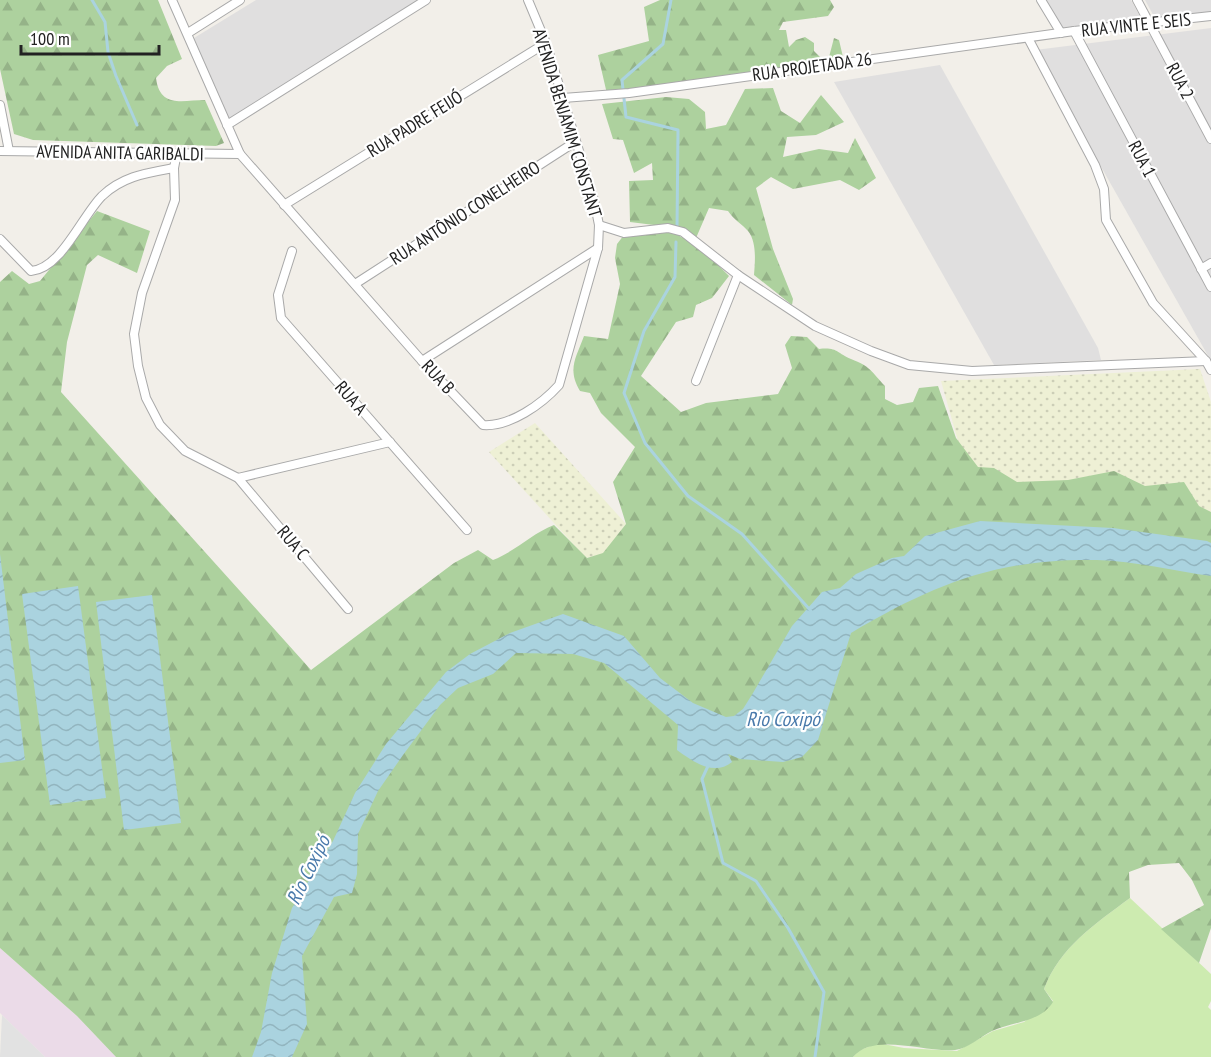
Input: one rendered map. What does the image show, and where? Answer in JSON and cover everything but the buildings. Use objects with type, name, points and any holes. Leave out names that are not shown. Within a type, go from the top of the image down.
[{"type":"street","name":"RUA B","points":[[172,0],[240,154],[422,361],[483,425],[510,421],[550,395],[560,385],[598,248]]},
{"type":"street","points":[[188,33],[240,0]]},
{"type":"street","points":[[227,125],[426,0]]},
{"type":"street","name":"AVENIDA BENJAMIM CONSTANT","points":[[528,0],[546,43],[594,200],[599,225],[598,248]]},
{"type":"street","points":[[1041,0],[1060,33]]},
{"type":"street","name":"RUA 2","points":[[1137,0],[1211,139]]},
{"type":"street","name":"RUA VINTE E SEIS","points":[[1060,33],[1211,16]]},
{"type":"street","name":"RUA 1","points":[[1074,31],[1211,287]]},
{"type":"street","name":"RUA PROJETADA 26","points":[[562,98],[629,93],[1060,33]]},
{"type":"street","points":[[1028,38],[1095,165],[1104,189],[1106,220],[1153,303],[1206,361],[1211,370]]},
{"type":"street","name":"RUA PADRE FEIJÓ","points":[[284,205],[546,43]]},
{"type":"street","points":[[0,105],[5,151]]},
{"type":"street","name":"RUA ANTÔNIO CONELHEIRO","points":[[355,284],[575,142]]},
{"type":"street","name":"AVENIDA ANITA GARIBALDI","points":[[5,151],[240,154]]},
{"type":"street","points":[[177,153],[174,168],[175,200],[142,293],[134,334],[138,366],[146,398],[160,425],[184,451],[238,478],[390,442]]},
{"type":"street","points":[[0,239],[31,271],[42,270],[55,259],[102,196],[131,176],[174,168]]},
{"type":"street","points":[[599,225],[624,232],[668,228],[683,232],[738,275],[815,326],[909,365],[972,371],[1206,361]]},
{"type":"street","points":[[422,361],[598,248]]},
{"type":"street","name":"RUA A","points":[[292,250],[278,295],[281,318],[467,530]]},
{"type":"street","points":[[1201,269],[1211,263]]},
{"type":"street","points":[[696,381],[738,275]]},
{"type":"street","name":"RUA C","points":[[238,478],[348,609]]},
{"type":"shaded area","points":[[256,0],[421,0],[228,121],[194,38]]},
{"type":"shaded area","points":[[1046,0],[1131,0],[1142,20],[1064,31]]},
{"type":"shaded area","points":[[1145,0],[1211,0],[1211,12],[1156,20]]},
{"type":"shaded area","points":[[1211,28],[1211,361],[1035,50]]},
{"type":"shaded area","points":[[940,65],[1098,348],[1101,360],[994,365],[834,82]]},
{"type":"shaded area","points":[[0,948],[77,1016],[116,1057],[45,1057],[0,1013]]},
{"type":"shaded area","points":[[2,1015],[45,1057],[0,1057]]},
{"type":"green space","points":[[0,0],[158,0],[182,59],[167,66],[156,78],[158,88],[162,95],[174,101],[205,100],[224,143],[216,146],[33,140],[14,134],[0,69]]},
{"type":"green space","points":[[660,0],[830,0],[834,7],[828,16],[783,22],[779,30],[786,30],[789,47],[796,40],[805,37],[814,43],[814,51],[820,57],[829,57],[834,38],[839,40],[843,57],[840,62],[607,94],[598,55],[649,41],[644,7]]},
{"type":"green space","points":[[773,88],[781,111],[800,123],[821,95],[844,122],[816,135],[787,137],[783,157],[819,149],[848,153],[855,138],[876,178],[859,190],[840,180],[793,189],[771,177],[756,188],[773,249],[793,299],[792,305],[754,275],[755,252],[751,236],[728,211],[709,208],[696,238],[671,229],[681,237],[695,242],[729,276],[712,298],[696,305],[693,317],[676,322],[641,376],[681,412],[706,403],[778,394],[792,368],[785,345],[791,336],[807,337],[819,349],[834,350],[867,367],[885,386],[885,399],[897,405],[913,402],[919,388],[938,386],[956,438],[978,467],[994,468],[1017,482],[1068,480],[1114,471],[1145,486],[1184,482],[1199,506],[1211,512],[1211,928],[1199,963],[1161,929],[1204,905],[1192,880],[1179,863],[1148,865],[1129,872],[1130,898],[1080,937],[1059,961],[1044,989],[1053,1002],[1048,1009],[1034,1018],[992,1031],[970,1045],[955,1050],[887,1045],[862,1050],[853,1057],[116,1057],[77,1016],[0,948],[0,282],[12,271],[29,284],[40,281],[97,211],[150,231],[137,273],[98,255],[87,265],[67,342],[61,392],[311,670],[454,563],[478,550],[493,560],[554,525],[587,558],[603,553],[626,524],[613,482],[635,447],[601,413],[590,393],[580,391],[574,376],[574,364],[584,336],[608,339],[620,284],[615,258],[617,244],[624,235],[662,226],[630,222],[629,181],[653,180],[652,163],[634,173],[623,140],[613,139],[602,104],[666,97],[689,99],[705,112],[706,129],[726,125],[745,89]]},
{"type":"green space","points":[[1200,369],[1211,402],[1211,531],[979,515],[941,381]]},
{"type":"green space","points":[[535,423],[626,524],[603,554],[586,558],[489,452]]},
{"type":"green space","points":[[1130,898],[1211,974],[1211,1001],[1208,1007],[1211,1010],[1211,1057],[853,1057],[858,1051],[878,1043],[904,1048],[957,1051],[993,1031],[1024,1022],[1053,1001],[1044,989],[1059,961],[1069,949],[1092,927]]},
{"type":"water","name":"Rio Coxipó","points":[[980,521],[1113,528],[1207,541],[1211,543],[1211,576],[1126,562],[1062,561],[998,569],[939,588],[851,633],[818,740],[802,757],[783,762],[740,759],[728,754],[732,762],[725,766],[711,768],[703,766],[677,750],[678,725],[604,663],[573,654],[516,653],[493,674],[458,688],[440,705],[378,791],[358,834],[357,874],[352,893],[334,897],[302,956],[307,1024],[292,1057],[252,1057],[261,1032],[272,973],[292,908],[333,841],[355,793],[386,744],[446,672],[470,654],[510,633],[563,614],[624,636],[660,678],[693,703],[726,717],[734,716],[743,709],[792,626],[822,592],[840,588],[856,574],[892,558],[904,556],[925,536]]},
{"type":"water","points":[[0,554],[25,760],[0,763]]},
{"type":"water","points":[[78,586],[106,798],[50,805],[22,594]]},
{"type":"water","points":[[152,595],[181,823],[124,830],[96,602]]},
{"type":"waterway","points":[[92,0],[105,22],[108,52],[137,125]]},
{"type":"waterway","points":[[671,0],[663,44],[622,80],[626,117],[678,130],[677,229]]},
{"type":"waterway","points":[[676,242],[675,277],[644,331],[624,393],[645,443],[688,496],[742,534],[811,611]]},
{"type":"waterway","points":[[708,766],[702,779],[723,863],[756,881],[788,928],[824,992],[815,1057]]}]
